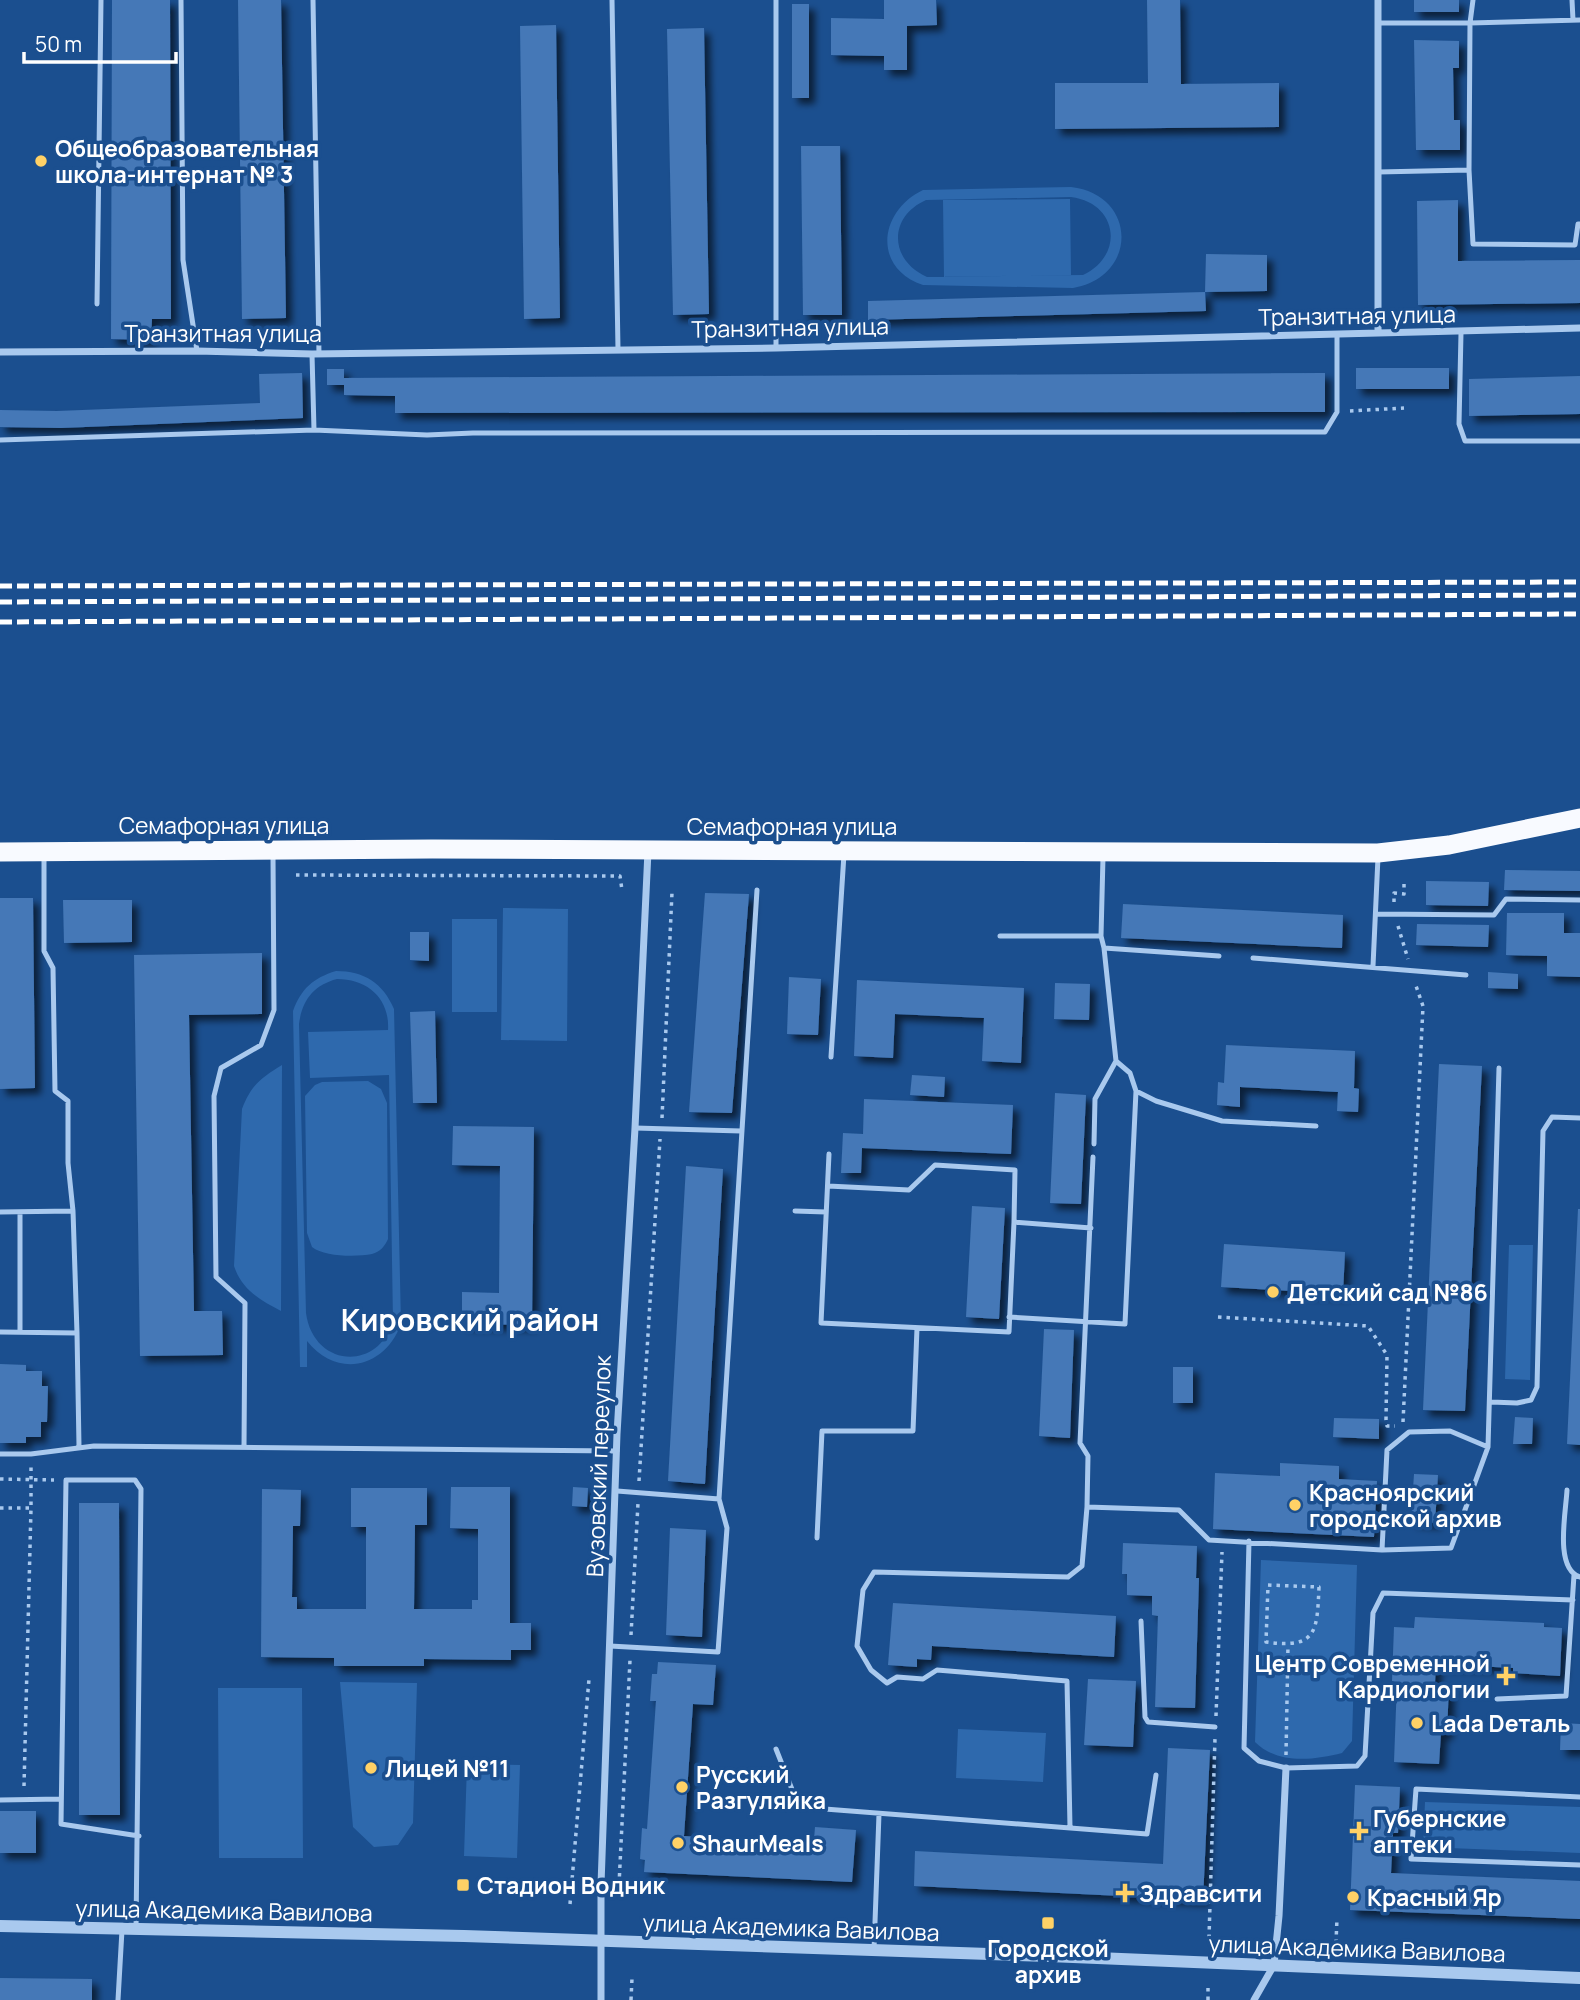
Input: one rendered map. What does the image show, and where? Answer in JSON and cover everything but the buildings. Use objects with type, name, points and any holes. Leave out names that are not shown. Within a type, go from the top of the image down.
[{"type":"highway","name":"Семафорная улица","points":[[0,852],[273,849],[1378,853],[1449,845],[1580,818]]},
{"type":"street","points":[[1378,0],[1378,332]]},
{"type":"street","name":"Транзитная улица","points":[[0,352],[197,351],[316,354],[776,348],[1580,328]]},
{"type":"street","name":"Вузовский переулок","points":[[601,2000],[602,1871],[617,1451],[648,850]]},
{"type":"street","points":[[1254,2000],[1274,1965],[1286,1768]]},
{"type":"street","name":"улица Академика Вавилова","points":[[0,1926],[464,1936],[1580,1978]]},
{"type":"lane","points":[[97,304],[101,0]]},
{"type":"lane","points":[[181,0],[183,260],[197,351]]},
{"type":"lane","points":[[313,0],[316,354],[314,430]]},
{"type":"lane","points":[[612,0],[618,349]]},
{"type":"lane","points":[[776,0],[776,348]]},
{"type":"lane","points":[[1473,0],[1470,23],[1469,170],[1473,244],[1575,245],[1580,224]]},
{"type":"lane","points":[[1572,0],[1573,20]]},
{"type":"lane","points":[[1378,23],[1580,20]]},
{"type":"lane","points":[[1378,172],[1469,170]]},
{"type":"lane","points":[[1461,333],[1459,424],[1465,441],[1580,441]]},
{"type":"lane","points":[[0,440],[314,430],[427,435],[1325,432],[1337,412],[1337,334]]},
{"type":"lane","points":[[244,1447],[245,1303],[216,1277],[214,1096],[221,1068],[261,1045],[274,1010],[273,849]]},
{"type":"lane","points":[[831,1057],[844,851]]},
{"type":"lane","points":[[1094,1144],[1095,1099],[1116,1061],[1101,936],[1103,851]]},
{"type":"lane","points":[[44,852],[44,951],[53,968],[55,1091],[68,1101],[68,1163],[73,1211],[78,1333],[79,1446]]},
{"type":"lane","points":[[1373,966],[1378,853]]},
{"type":"lane","points":[[610,1646],[718,1652],[727,1528],[719,1499],[757,890]]},
{"type":"lane","points":[[1376,914],[1494,915],[1506,900],[1580,900]]},
{"type":"lane","points":[[1000,936],[1101,936]]},
{"type":"lane","points":[[1104,948],[1219,956]]},
{"type":"lane","points":[[1253,958],[1466,975]]},
{"type":"lane","points":[[1009,1317],[1125,1324],[1136,1091],[1130,1073],[1116,1061]]},
{"type":"lane","points":[[1087,1507],[1179,1510],[1209,1540],[1382,1550],[1451,1548],[1488,1447],[1499,1068]]},
{"type":"lane","points":[[1136,1091],[1156,1101],[1222,1121],[1316,1126]]},
{"type":"lane","points":[[1491,1402],[1517,1403],[1531,1400],[1537,1387],[1543,1131],[1552,1117],[1580,1118]]},
{"type":"lane","points":[[635,1128],[741,1131]]},
{"type":"lane","points":[[828,1186],[909,1190],[936,1165],[1015,1170],[1009,1332],[821,1324],[829,1154]]},
{"type":"lane","points":[[1070,1827],[1067,1681],[937,1670],[923,1679],[897,1677],[887,1683],[872,1670],[857,1646],[863,1590],[874,1572],[1068,1577],[1082,1566],[1088,1456],[1080,1443],[1093,1157]]},
{"type":"lane","points":[[0,1212],[73,1211]]},
{"type":"lane","points":[[795,1211],[826,1212]]},
{"type":"lane","points":[[20,1212],[20,1332]]},
{"type":"lane","points":[[1014,1222],[1091,1228]]},
{"type":"lane","points":[[817,1538],[822,1431],[913,1431],[917,1328]]},
{"type":"lane","points":[[0,1332],[78,1333]]},
{"type":"lane","points":[[1382,1550],[1387,1450],[1409,1432],[1436,1431],[1450,1431],[1488,1447]]},
{"type":"lane","points":[[0,1454],[31,1454],[79,1446],[617,1451]]},
{"type":"lane","points":[[136,1929],[139,1836],[141,1489],[135,1480],[66,1480],[61,1824],[139,1836]]},
{"type":"lane","points":[[1497,1699],[1566,1696],[1577,1576],[1563,1559],[1567,1490]]},
{"type":"lane","points":[[617,1491],[719,1499]]},
{"type":"lane","points":[[1249,1541],[1244,1748],[1259,1761],[1286,1768],[1357,1766],[1366,1756],[1373,1613],[1383,1593],[1573,1600]]},
{"type":"lane","points":[[1141,1621],[1145,1717],[1148,1722],[1215,1727]]},
{"type":"lane","points":[[776,1749],[799,1807],[1147,1834],[1156,1775]]},
{"type":"lane","points":[[1580,1797],[1416,1789],[1411,1859],[1580,1865]]},
{"type":"lane","points":[[0,1800],[61,1799]]},
{"type":"lane","points":[[874,1952],[878,1814]]},
{"type":"lane","points":[[118,2000],[122,1929]]},
{"type":"path","points":[[1337,412],[1404,408]]},
{"type":"path","points":[[296,874],[620,876],[622,890]]},
{"type":"path","points":[[1218,1317],[1368,1326],[1387,1355],[1387,1426],[1403,1426],[1423,1006],[1394,914],[1394,893],[1404,894],[1404,884]]},
{"type":"path","points":[[619,1885],[672,892]]},
{"type":"path","points":[[24,1799],[31,1454]]},
{"type":"path","points":[[0,1479],[66,1480]]},
{"type":"path","points":[[0,1508],[31,1508]]},
{"type":"path","points":[[1268,1585],[1319,1587],[1314,1631],[1298,1643],[1288,1645],[1266,1642],[1268,1585]]},
{"type":"path","points":[[1286,1768],[1288,1645]]},
{"type":"path","points":[[570,1904],[589,1679]]},
{"type":"path","points":[[571,1886],[584,1884]]},
{"type":"path","points":[[1209,1913],[1209,1938]]},
{"type":"path","points":[[1336,1943],[1337,1918]]},
{"type":"path","points":[[631,2000],[632,1978]]},
{"type":"path","points":[[1208,1988],[1208,2000]]},
{"type":"shaded area","points":[[1071,187],[1093,193],[1109,205],[1118,220],[1122,236],[1119,253],[1110,269],[1094,281],[1073,288],[923,285],[907,277],[895,266],[887,239],[897,211],[908,199],[923,190]],"holes":[[[1071,197],[1087,201],[1107,219],[1110,243],[1096,266],[1083,275],[927,277],[914,270],[900,250],[898,238],[905,217],[914,207],[926,200]]]},
{"type":"shaded area","points":[[1070,199],[1071,275],[944,277],[943,200]]},
{"type":"shaded area","points":[[503,908],[568,909],[567,1041],[501,1040]]},
{"type":"shaded area","points":[[452,919],[497,919],[497,1012],[452,1012]]},
{"type":"shaded area","points":[[336,971],[364,976],[384,992],[394,1009],[401,1324],[384,1351],[359,1363],[332,1361],[307,1341],[307,1367],[300,1367],[293,1011],[309,985]],"holes":[[[337,979],[367,987],[381,1000],[388,1019],[388,1030],[308,1032],[310,1078],[389,1075],[393,1322],[385,1338],[373,1350],[360,1356],[346,1357],[332,1353],[320,1344],[311,1331],[306,1313],[299,1024],[310,995],[329,982]]]},
{"type":"shaded area","points":[[282,1065],[281,1311],[247,1288],[234,1266],[242,1109],[258,1083]]},
{"type":"shaded area","points":[[368,1081],[381,1089],[387,1103],[388,1239],[382,1248],[372,1254],[350,1256],[324,1253],[312,1247],[307,1233],[305,1096],[315,1085],[322,1082]]},
{"type":"shaded area","points":[[1509,1245],[1533,1245],[1530,1380],[1505,1379]]},
{"type":"shaded area","points":[[1261,1560],[1357,1565],[1352,1741],[1342,1753],[1297,1759],[1274,1754],[1255,1742]]},
{"type":"shaded area","points":[[340,1682],[417,1683],[413,1823],[398,1845],[374,1847],[353,1827]]},
{"type":"shaded area","points":[[218,1688],[302,1688],[303,1858],[219,1858]]},
{"type":"shaded area","points":[[958,1729],[1046,1733],[1043,1782],[956,1778]]},
{"type":"shaded area","points":[[467,1764],[520,1765],[517,1858],[464,1856]]},
{"type":"shaded area","points":[[1425,1802],[1580,1807],[1580,1853],[1423,1847]]},
{"type":"railway","points":[[0,586],[1580,582]]},
{"type":"railway","points":[[0,602],[1580,595]]},
{"type":"railway","points":[[0,622],[1580,614]]},
{"type":"place","name":"Общеобразовательная школа-интернат № 3","points":[[41,161]]},
{"type":"place","name":"Детский сад №86","points":[[1273,1292]]},
{"type":"place","name":"Красноярский городской архив","points":[[1295,1505]]},
{"type":"place","name":"Центр Современной Кардиологии","points":[[1506,1676]]},
{"type":"place","name":"Lada Dеталь","points":[[1417,1723]]},
{"type":"place","name":"Лицей №11","points":[[371,1768]]},
{"type":"place","name":"Русский Разгуляйка","points":[[682,1787]]},
{"type":"place","name":"Губернские аптеки","points":[[1359,1831]]},
{"type":"place","name":"ShаurMeals","points":[[678,1843]]},
{"type":"place","name":"Стадион Водник","points":[[463,1885]]},
{"type":"place","name":"Здравсити","points":[[1125,1893]]},
{"type":"place","name":"Красный Яр","points":[[1353,1897]]},
{"type":"place","name":"Городской архив","points":[[1048,1923]]},
{"type":"district","name":"Кировский район","points":[[470,1319]]}]
